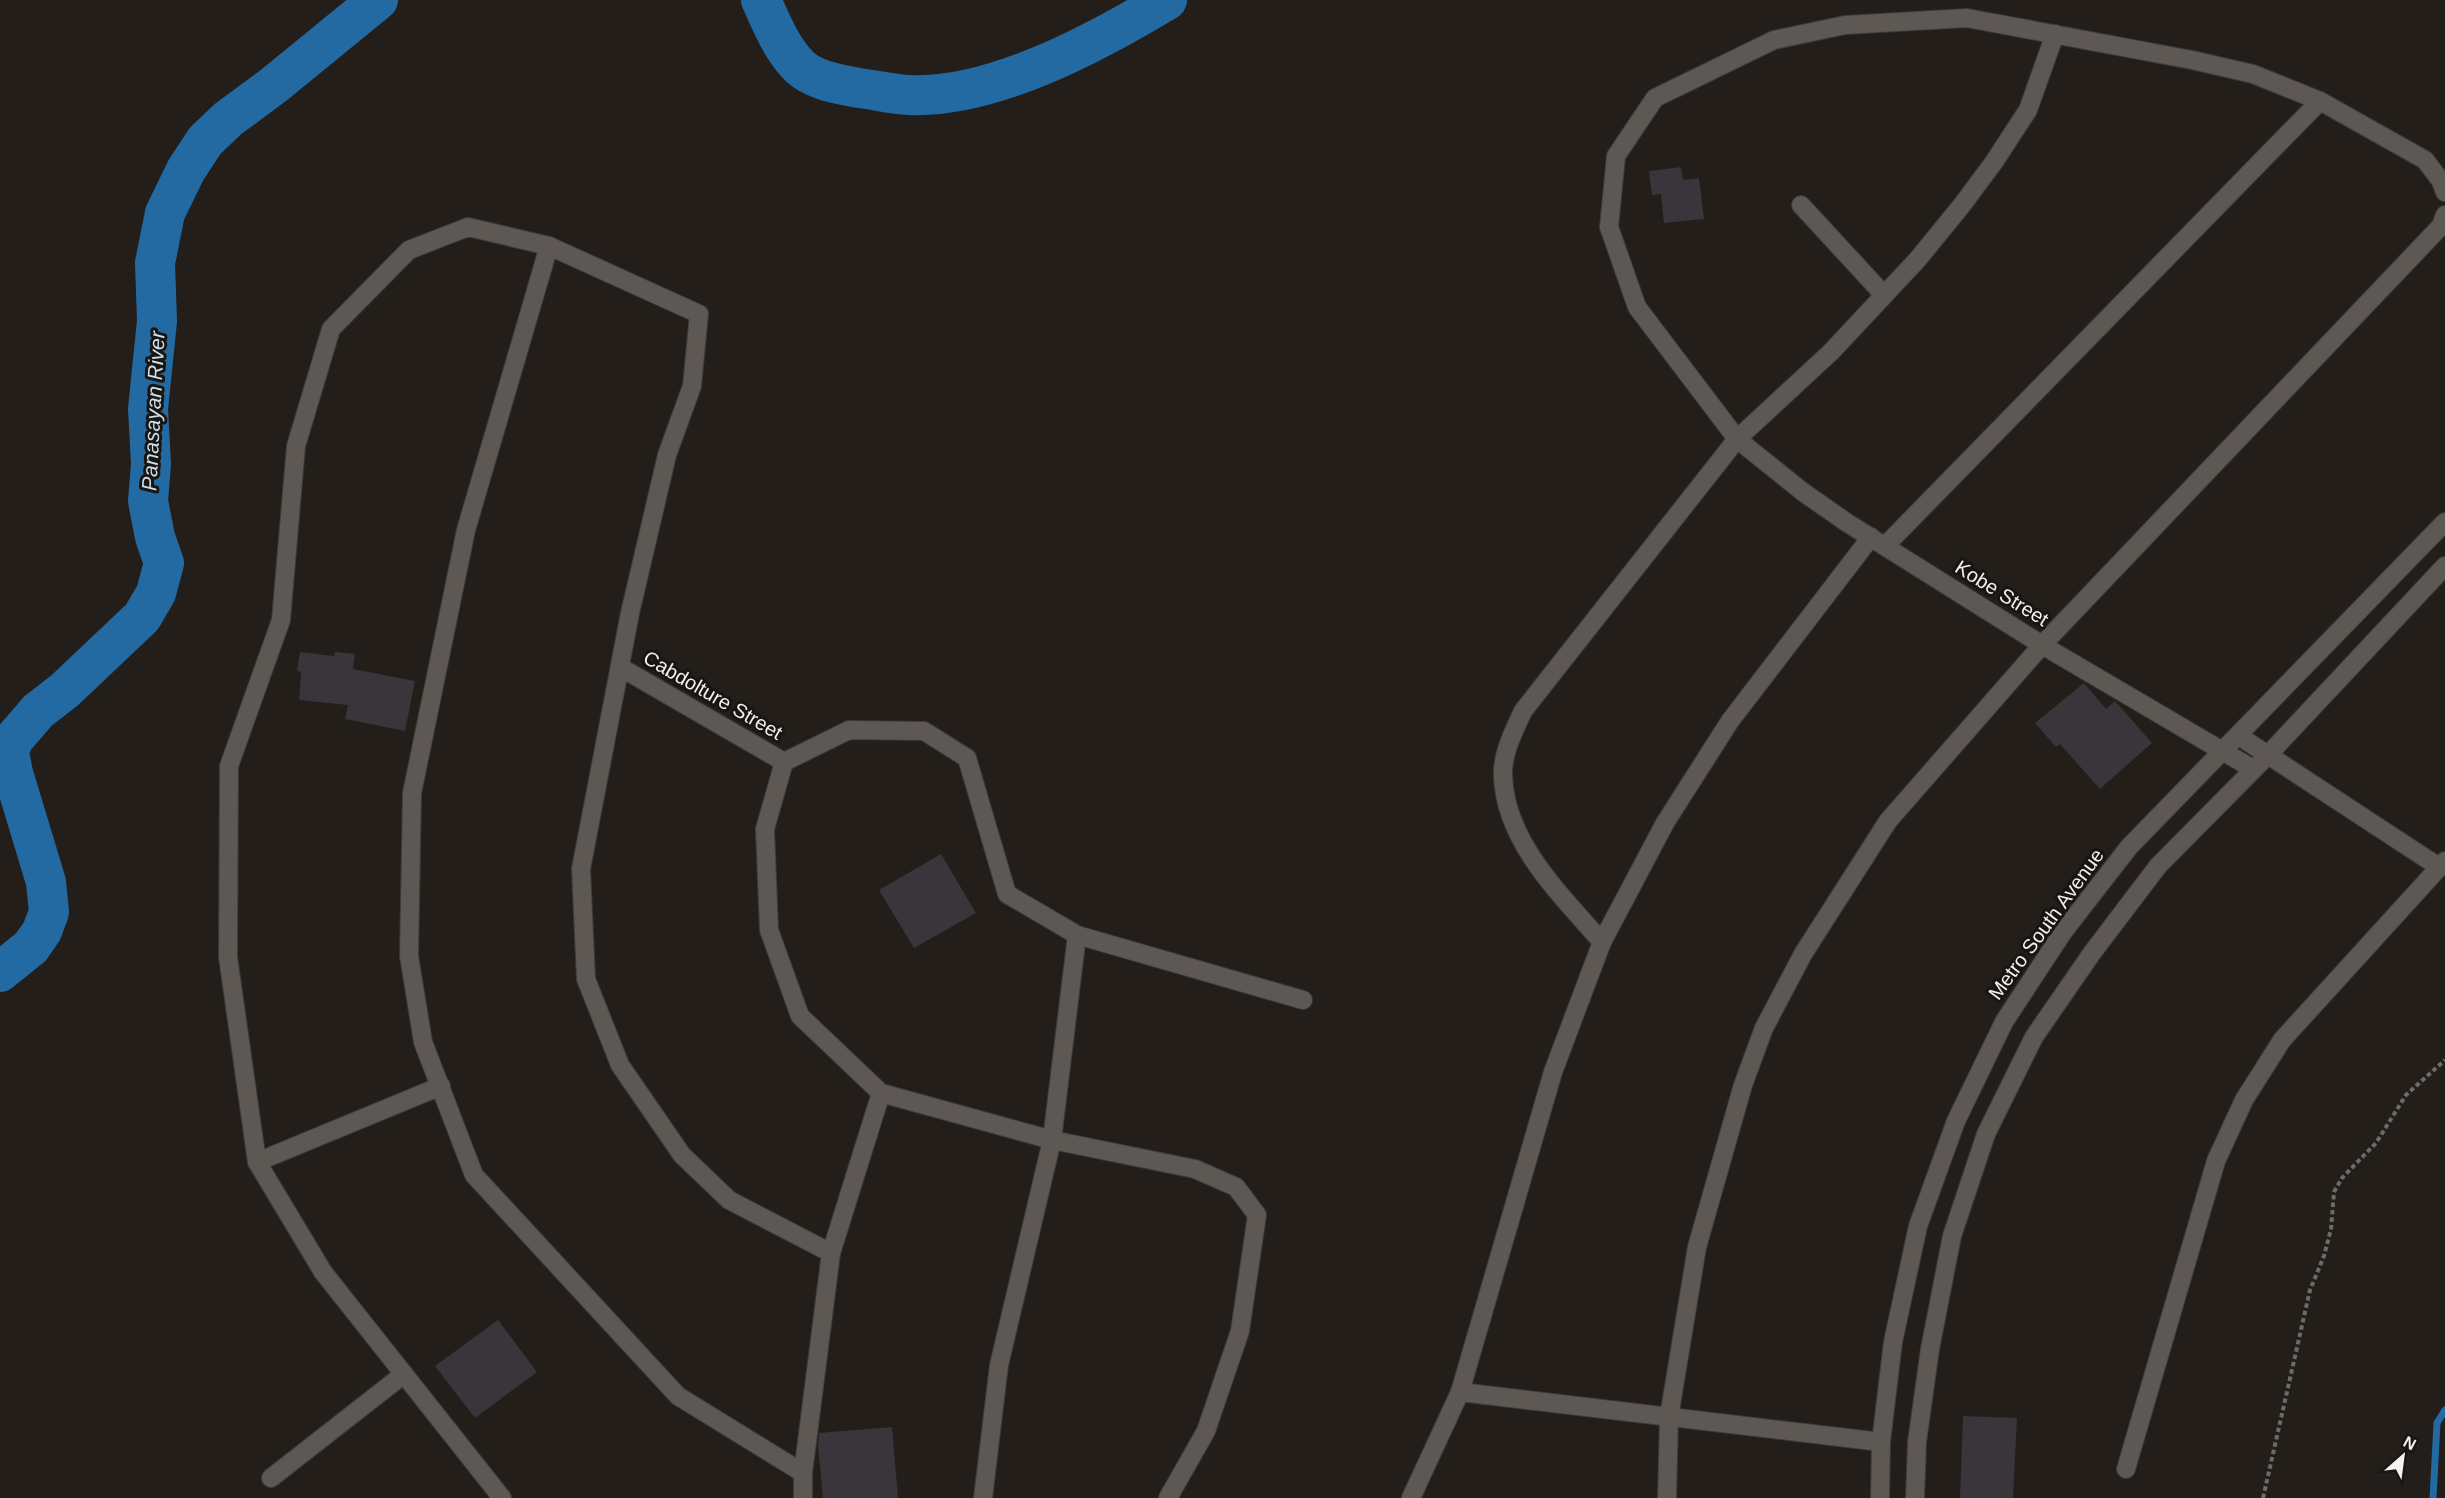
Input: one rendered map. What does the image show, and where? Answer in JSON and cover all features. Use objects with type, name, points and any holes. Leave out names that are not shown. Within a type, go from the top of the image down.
[{"type":"street","name":"Kobe Street","points":[[2253,770],[2042,645],[1878,542],[1803,492],[1737,439],[1637,307],[1609,227],[1616,156],[1655,98],[1774,40],[1845,25],[1966,18],[2192,60],[2253,74],[2320,101],[2425,160],[2441,181],[2445,192]]},
{"type":"street","points":[[1602,942],[1538,867],[1507,809],[1503,774],[1509,741],[1524,711],[1546,680],[1737,439],[1831,352],[1962,205],[2028,110],[2055,34]]},
{"type":"street","points":[[1411,1498],[1460,1392],[1552,1072],[1602,942],[1665,823],[1730,721],[1878,542],[2320,101]]},
{"type":"street","points":[[1801,205],[1884,295]]},
{"type":"street","points":[[1667,1498],[1669,1417],[1697,1246],[1743,1085],[1764,1028],[1803,954],[1888,821],[2042,645],[2441,226],[2445,215]]},
{"type":"street","points":[[502,1498],[323,1272],[257,1161],[228,957],[229,766],[281,620],[296,446],[332,329],[409,250],[468,226],[549,246],[699,314],[692,386],[667,455],[620,667],[581,869],[586,979],[620,1065],[682,1155],[729,1200],[831,1253]]},
{"type":"street","points":[[549,246],[466,530],[412,793],[409,956],[423,1042],[474,1174],[678,1396],[803,1473]]},
{"type":"street","name":"Metro South Avenue","points":[[1880,1498],[1881,1442],[1893,1342],[1918,1226],[1956,1121],[2004,1022],[2063,932],[2129,847],[2445,522]]},
{"type":"street","points":[[1915,1498],[1917,1442],[1930,1349],[1950,1247],[1986,1134],[2034,1037],[2092,952],[2158,866],[2267,756],[2445,566]]},
{"type":"street","name":"Cabdolture Street","points":[[620,667],[784,762]]},
{"type":"street","points":[[1168,1498],[1206,1431],[1240,1331],[1257,1215],[1236,1186],[1195,1169],[1052,1140],[881,1093],[800,1016],[770,930],[765,829],[784,762],[849,730],[924,731],[967,758],[1007,894],[1077,935],[1303,1000]]},
{"type":"street","points":[[2126,1469],[2216,1161],[2244,1100],[2282,1040],[2442,864],[2267,756],[2239,736]]},
{"type":"street","points":[[983,1498],[999,1365],[1052,1140],[1077,935]]},
{"type":"street","points":[[257,1161],[441,1086]]},
{"type":"street","points":[[803,1498],[803,1473],[831,1253],[881,1093]]},
{"type":"street","points":[[271,1478],[404,1374]]},
{"type":"street","points":[[1460,1392],[1881,1442]]},
{"type":"path","points":[[2263,1498],[2310,1290],[2324,1256],[2331,1229],[2334,1192],[2342,1179],[2376,1143],[2406,1095],[2445,1060]]},
{"type":"building","points":[[1681,167],[1683,180],[1699,178],[1704,219],[1664,223],[1661,194],[1652,195],[1649,171]]},
{"type":"building","points":[[300,652],[334,656],[335,652],[355,654],[353,669],[415,681],[405,731],[345,719],[348,705],[299,700],[301,672],[297,671]]},
{"type":"building","points":[[2084,683],[2106,709],[2115,701],[2152,743],[2100,789],[2060,744],[2056,747],[2035,723]]},
{"type":"building","points":[[941,854],[976,913],[914,948],[879,890]]},
{"type":"building","points":[[498,1320],[537,1372],[475,1418],[435,1366]]},
{"type":"building","points":[[1963,1416],[2017,1418],[2013,1498],[1960,1498]]},
{"type":"building","points":[[892,1427],[898,1498],[823,1498],[819,1433]]},
{"type":"waterway","name":"Panasayan River","points":[[0,972],[31,947],[42,931],[49,912],[46,882],[13,773],[9,752],[13,740],[38,711],[65,690],[142,617],[156,593],[164,563],[155,537],[148,501],[151,464],[148,409],[157,321],[155,263],[165,213],[186,170],[205,141],[228,119],[274,85],[378,0]]},
{"type":"waterway","name":"Panasayan River","points":[[761,0],[782,44],[806,72],[836,83],[909,95],[941,94],[975,88],[1009,78],[1077,50],[1167,0]]},
{"type":"waterway","points":[[2433,1498],[2437,1423],[2445,1410]]}]
